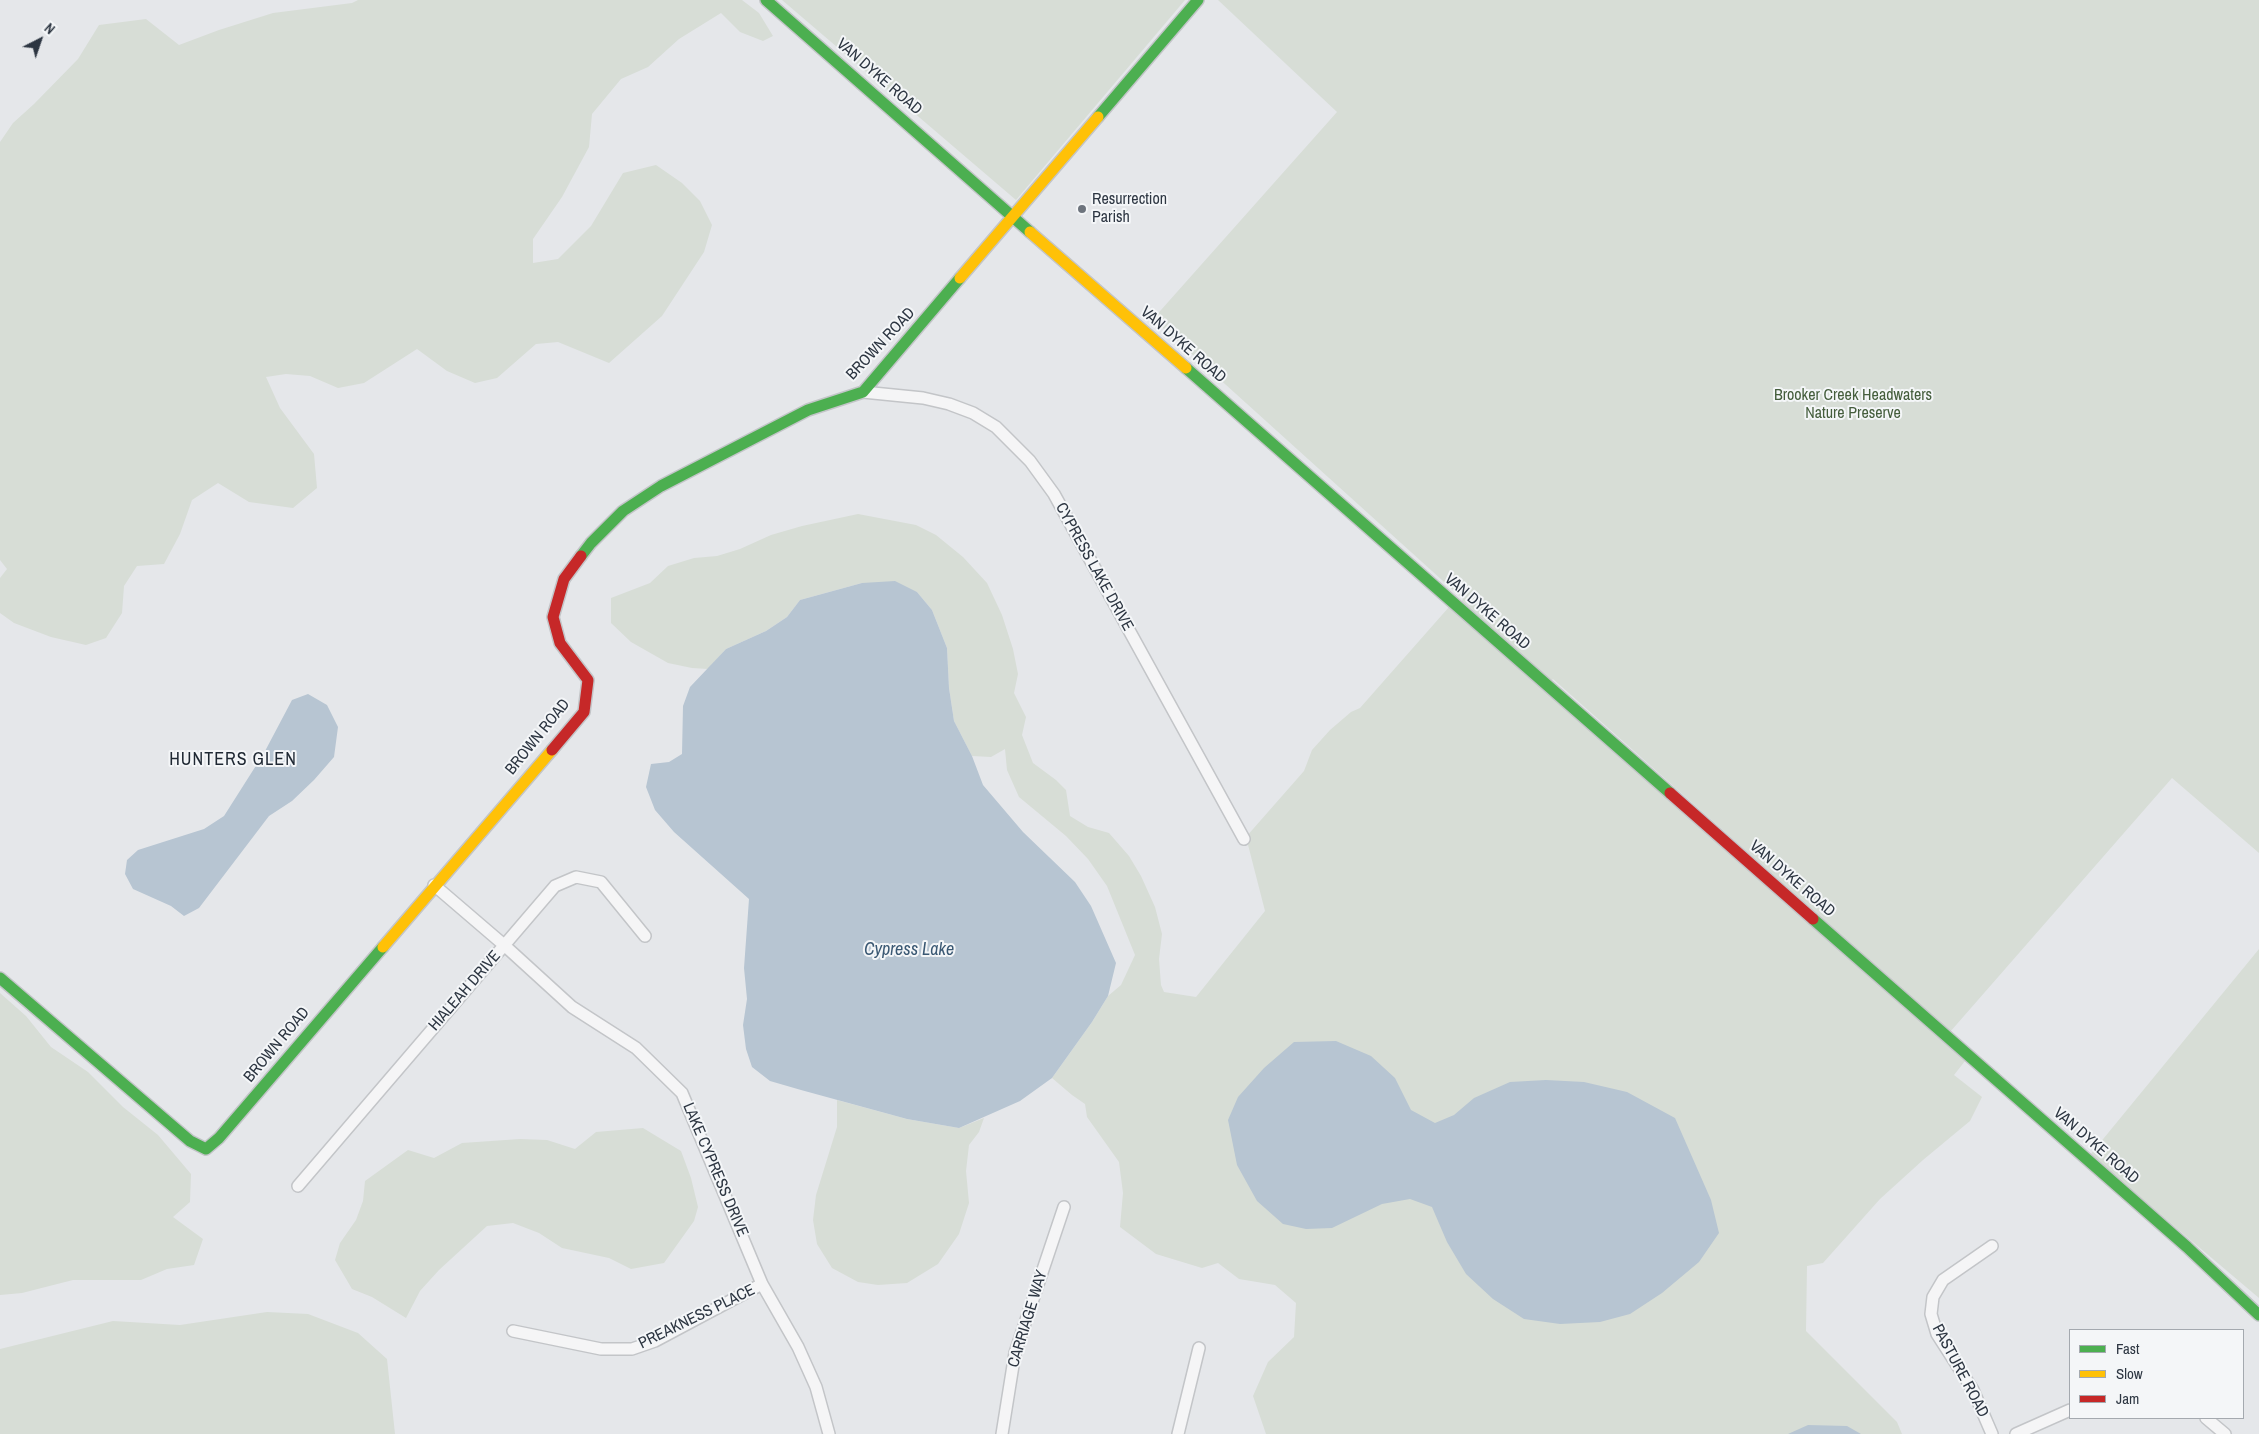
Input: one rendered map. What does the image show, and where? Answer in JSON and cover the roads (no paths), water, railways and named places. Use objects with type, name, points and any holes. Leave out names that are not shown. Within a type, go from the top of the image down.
[{"type":"main road","name":"VAN DYKE ROAD","points":[[766,0],[2187,1247],[2259,1315]]},
{"type":"main road","name":"BROWN ROAD","points":[[0,978],[190,1141],[206,1149],[219,1138],[584,712],[588,680],[560,643],[553,617],[564,579],[591,543],[623,511],[661,486],[808,410],[863,392],[1014,218],[1198,0]]},
{"type":"main road","name":"VAN DYKE ROAD","points":[[2187,1247],[2259,1305]]},
{"type":"street","name":"CYPRESS LAKE DRIVE","points":[[863,392],[923,398],[949,404],[973,413],[996,427],[1030,461],[1054,494],[1244,839]]},
{"type":"street","name":"HIALEAH DRIVE","points":[[298,1186],[555,886],[576,876],[601,882],[645,936]]},
{"type":"street","name":"LAKE CYPRESS DRIVE","points":[[434,885],[572,1007],[636,1048],[682,1093],[762,1284],[798,1348],[816,1387],[829,1434]]},
{"type":"street","name":"CARRIAGE WAY","points":[[1002,1434],[1015,1353],[1064,1206]]},
{"type":"street","name":"PASTURE ROAD","points":[[1992,1246],[1943,1280],[1933,1297],[1931,1314],[1937,1334],[1973,1390],[1992,1434]]},
{"type":"street","name":"PREAKNESS PLACE","points":[[513,1331],[601,1349],[632,1349],[655,1341],[762,1284]]},
{"type":"street","points":[[1178,1434],[1199,1348]]},
{"type":"street","points":[[2016,1434],[2069,1410]]},
{"type":"street","points":[[2207,1419],[2225,1434]]},
{"type":"water","name":"Cypress Lake","points":[[895,581],[917,592],[932,610],[947,648],[949,688],[954,721],[972,756],[983,785],[1023,832],[1075,882],[1091,906],[1116,963],[1108,996],[1052,1078],[1020,1101],[959,1128],[907,1119],[770,1081],[752,1067],[746,1049],[743,1025],[747,999],[744,968],[749,899],[674,832],[655,810],[646,787],[651,764],[669,762],[682,754],[683,706],[690,687],[726,649],[766,631],[787,617],[800,600],[862,583]]},
{"type":"water","points":[[308,694],[327,705],[338,727],[334,757],[314,780],[292,801],[269,816],[199,908],[184,916],[171,906],[133,889],[125,874],[127,860],[138,850],[204,829],[224,816],[264,753],[292,700]]},
{"type":"water","points":[[1336,1041],[1371,1056],[1395,1078],[1411,1110],[1435,1123],[1454,1115],[1474,1098],[1510,1082],[1546,1080],[1584,1082],[1627,1092],[1675,1118],[1711,1200],[1719,1233],[1699,1262],[1662,1293],[1630,1314],[1600,1322],[1560,1324],[1524,1319],[1493,1299],[1466,1274],[1447,1242],[1432,1207],[1410,1199],[1382,1204],[1332,1228],[1306,1229],[1283,1224],[1257,1201],[1237,1165],[1228,1120],[1238,1097],[1264,1068],[1294,1042]]},
{"type":"water","points":[[1808,1425],[1847,1426],[1861,1434],[1788,1434]]},
{"type":"place","name":"Resurrection Parish","points":[[1082,209]]},
{"type":"district","name":"HUNTERS GLEN","points":[[233,760]]},
{"type":"park label","name":"Brooker Creek Headwaters Nature Preserve","points":[[1853,405]]}]
